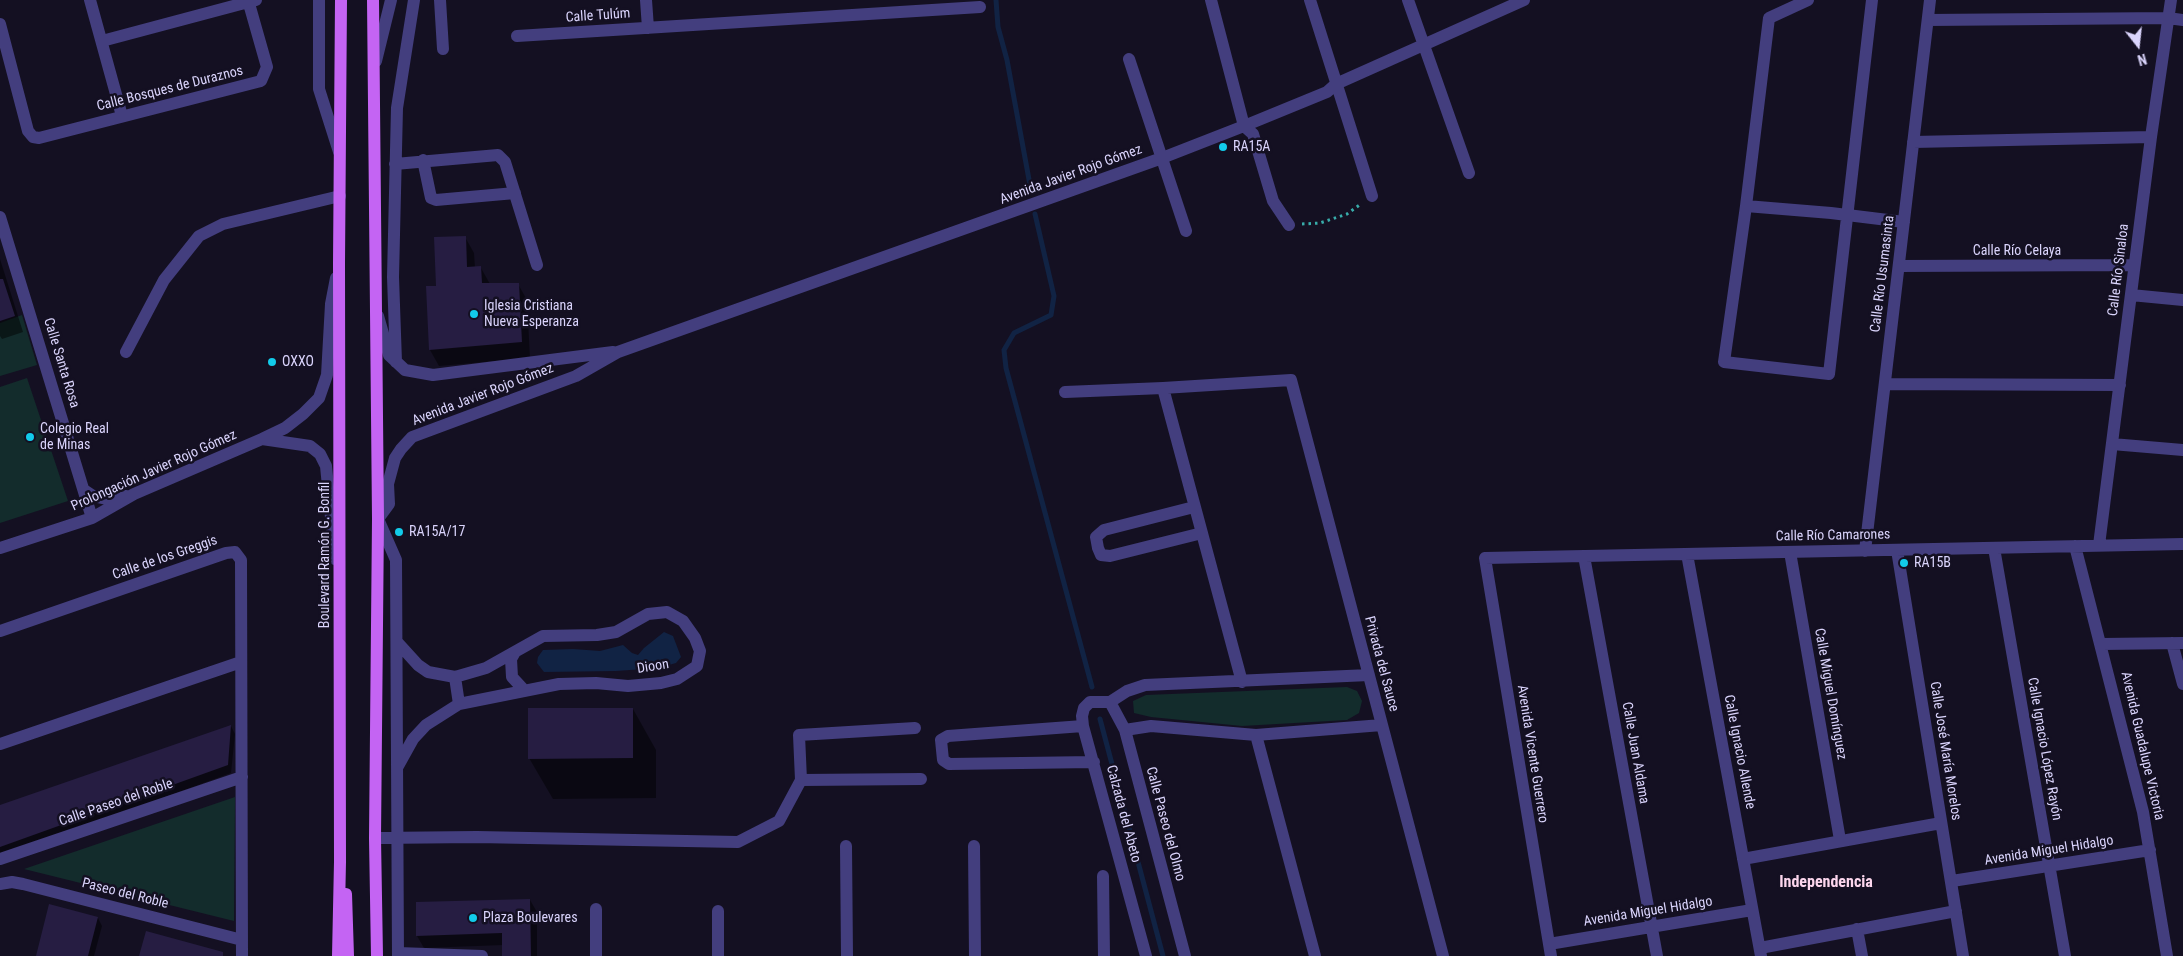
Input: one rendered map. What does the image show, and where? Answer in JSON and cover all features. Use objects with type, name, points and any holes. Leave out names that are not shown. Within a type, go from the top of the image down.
[{"type":"main road","name":"Boulevard Ramón G. Bonfil","points":[[338,956],[340,862],[339,155],[341,0]]},
{"type":"main road","points":[[373,0],[378,519],[377,956]]},
{"type":"main road","points":[[340,862],[348,902],[348,956]]},
{"type":"street","points":[[90,0],[122,116]]},
{"type":"street","name":"Boulevard Ramón G. Bonfil","points":[[318,0],[319,89],[339,155]]},
{"type":"street","points":[[374,68],[391,0]]},
{"type":"street","points":[[396,362],[393,276],[397,108],[414,0]]},
{"type":"street","points":[[440,0],[443,49]]},
{"type":"street","points":[[646,0],[648,28]]},
{"type":"street","points":[[1210,0],[1244,126],[1253,134],[1273,201],[1289,225]]},
{"type":"street","points":[[1310,0],[1372,196]]},
{"type":"street","points":[[1408,0],[1469,173]]},
{"type":"street","points":[[1808,0],[1768,18],[1746,206],[1724,362],[1829,374],[1872,0]]},
{"type":"street","name":"Calle Río Usumasinta","points":[[1865,550],[1930,0]]},
{"type":"street","name":"Calle Río Sinaloa","points":[[2099,545],[2134,265],[2171,0]]},
{"type":"street","points":[[102,41],[251,1]]},
{"type":"street","name":"Calle Bosques de Duraznos","points":[[0,24],[28,131],[33,136],[39,138],[261,81],[267,67],[251,1]]},
{"type":"street","name":"Avenida Javier Rojo Gómez","points":[[378,519],[389,504],[388,484],[395,458],[401,448],[412,437],[576,376],[618,352],[1162,158],[1244,126],[1327,92],[1336,84],[1518,1]]},
{"type":"street","name":"Calle Tulúm","points":[[517,36],[648,28],[925,5],[980,7]]},
{"type":"street","points":[[1928,20],[2168,18],[2183,20]]},
{"type":"street","points":[[1129,59],[1186,231]]},
{"type":"street","points":[[1913,142],[2151,137]]},
{"type":"street","points":[[395,164],[423,160],[498,155],[505,162],[537,265]]},
{"type":"street","points":[[423,160],[431,198],[436,200],[515,193]]},
{"type":"street","points":[[126,352],[164,280],[200,236],[223,224],[321,199],[340,196]]},
{"type":"street","points":[[1746,206],[1904,222]]},
{"type":"street","name":"Calle Santa Rosa","points":[[0,217],[92,518]]},
{"type":"street","name":"Prolongación Javier Rojo Gómez","points":[[0,548],[92,518],[133,495],[285,428],[312,407],[321,393],[327,375],[331,304],[339,263]]},
{"type":"street","name":"Calle Río Celaya","points":[[1899,266],[2134,265]]},
{"type":"street","points":[[2131,295],[2183,300]]},
{"type":"street","points":[[377,311],[388,355],[396,362]]},
{"type":"street","name":"Avenida Javier Rojo Gómez","points":[[396,362],[405,370],[433,375],[587,354],[618,352]]},
{"type":"street","name":"Privada del Sauce","points":[[1163,388],[1290,380],[1444,956]]},
{"type":"street","points":[[1885,384],[2120,385]]},
{"type":"street","points":[[1065,392],[1163,388],[1242,682]]},
{"type":"street","points":[[262,439],[310,446],[320,454],[326,466],[340,614]]},
{"type":"street","points":[[2112,444],[2183,450]]},
{"type":"street","points":[[84,490],[93,496],[108,499],[133,495]]},
{"type":"street","points":[[1194,507],[1104,530],[1096,537],[1098,548],[1101,555],[1110,556],[1202,533]]},
{"type":"street","points":[[378,519],[396,560],[398,643],[396,768],[398,954],[482,956]]},
{"type":"street","name":"Calle Río Camarones","points":[[1484,558],[2183,544]]},
{"type":"street","name":"Avenida Guadalupe Victoria","points":[[2075,546],[2102,644],[2143,812],[2167,956]]},
{"type":"street","name":"Calle Ignacio López Rayón","points":[[1994,548],[2065,956]]},
{"type":"street","name":"Calle José María Morelos","points":[[1897,550],[1963,956]]},
{"type":"street","name":"Calle de los Greggis","points":[[0,631],[226,553],[235,552],[241,560],[242,777]]},
{"type":"street","name":"Calle Miguel Domínguez","points":[[1790,552],[1840,840]]},
{"type":"street","name":"Calle Ignacio Allende","points":[[1687,554],[1761,952]]},
{"type":"street","name":"Calle Juan Aldama","points":[[1584,556],[1657,956]]},
{"type":"street","name":"Avenida Vicente Guerrero","points":[[1484,558],[1550,950]]},
{"type":"street","name":"Dioon","points":[[396,768],[413,740],[426,725],[459,704],[559,684],[596,683],[628,686],[661,683],[678,679],[697,666],[700,651],[696,638],[683,621],[667,612],[648,614],[616,632],[597,636],[543,636],[486,668],[455,677],[428,672],[418,665],[398,643]]},
{"type":"street","points":[[2102,644],[2178,643],[2183,684]]},
{"type":"street","points":[[515,652],[511,660],[512,677],[524,690]]},
{"type":"street","points":[[0,744],[241,662]]},
{"type":"street","points":[[1094,762],[949,764],[943,760],[941,740],[948,736],[1083,726],[1082,716],[1084,708],[1090,702],[1110,702],[1127,691],[1145,685],[1369,676]]},
{"type":"street","points":[[455,677],[459,704]]},
{"type":"street","name":"Calle Paseo del Olmo","points":[[1110,702],[1125,730],[1185,956]]},
{"type":"street","points":[[1125,730],[1151,726],[1256,735],[1382,725]]},
{"type":"street","name":"Calzada del Abeto","points":[[1083,726],[1146,956]]},
{"type":"street","points":[[376,838],[477,837],[738,842],[779,821],[801,780],[799,735],[916,728]]},
{"type":"street","points":[[1256,735],[1315,956]]},
{"type":"street","points":[[242,777],[242,956]]},
{"type":"street","name":"Calle Paseo del Roble","points":[[0,859],[242,777]]},
{"type":"street","points":[[801,780],[921,778]]},
{"type":"street","points":[[1744,859],[1941,823]]},
{"type":"street","points":[[846,846],[847,956]]},
{"type":"street","points":[[974,846],[974,956]]},
{"type":"street","name":"Avenida Miguel Hidalgo","points":[[1952,881],[2150,850]]},
{"type":"street","points":[[1103,876],[1104,956]]},
{"type":"street","name":"Paseo del Roble","points":[[0,884],[12,882],[23,884],[242,940]]},
{"type":"street","points":[[596,909],[596,956]]},
{"type":"street","name":"Avenida Miguel Hidalgo","points":[[1550,950],[1652,925],[1752,910]]},
{"type":"street","points":[[718,911],[718,956]]},
{"type":"street","points":[[1761,952],[1858,929],[1956,911]]},
{"type":"street","points":[[1858,929],[1862,956]]},
{"type":"path","points":[[1289,225],[1320,223],[1347,214],[1372,196]]},
{"type":"green space","points":[[22,315],[37,365],[0,376],[0,323]]},
{"type":"green space","points":[[27,378],[68,501],[0,523],[0,387]]},
{"type":"green space","points":[[1347,687],[1357,691],[1362,701],[1359,713],[1347,720],[1242,726],[1151,717],[1134,713],[1133,701],[1146,695]]},
{"type":"green space","points":[[235,797],[234,921],[24,869]]},
{"type":"water","points":[[664,632],[673,636],[681,657],[676,663],[658,668],[616,671],[544,672],[537,663],[538,657],[543,650],[573,649],[600,651],[623,645],[632,653],[638,655]]},
{"type":"building","name":"Iglesia Cristiana Nueva Esperanza","points":[[466,236],[467,267],[481,266],[482,283],[519,283],[522,342],[429,350],[426,286],[436,286],[434,237]]},
{"type":"building","points":[[0,279],[3,279],[15,316],[0,321]]},
{"type":"building","points":[[528,708],[633,708],[633,758],[528,759]]},
{"type":"building","points":[[231,725],[228,765],[0,847],[0,805]]},
{"type":"building","name":"Plaza Boulevares","points":[[530,899],[531,956],[502,956],[502,933],[416,936],[416,902]]},
{"type":"building","points":[[49,904],[98,917],[88,956],[36,956]]},
{"type":"building","points":[[146,931],[223,952],[223,956],[139,956]]},
{"type":"waterway","points":[[996,0],[998,27],[1007,60],[1030,185]]},
{"type":"waterway","points":[[1035,214],[1054,296],[1051,315],[1014,333],[1004,350],[1006,368],[1092,687]]},
{"type":"waterway","points":[[1100,719],[1163,956]]},
{"type":"place","name":"RA15A","points":[[1223,147]]},
{"type":"place","name":"Iglesia Cristiana Nueva Esperanza","points":[[474,314]]},
{"type":"place","name":"OXXO","points":[[272,362]]},
{"type":"place","name":"Colegio Real de Minas","points":[[30,437]]},
{"type":"place","name":"RA15A/17","points":[[399,532]]},
{"type":"place","name":"RA15B","points":[[1904,563]]},
{"type":"place","name":"Plaza Boulevares","points":[[473,918]]},
{"type":"district","name":"Independencia","points":[[1826,883]]}]
